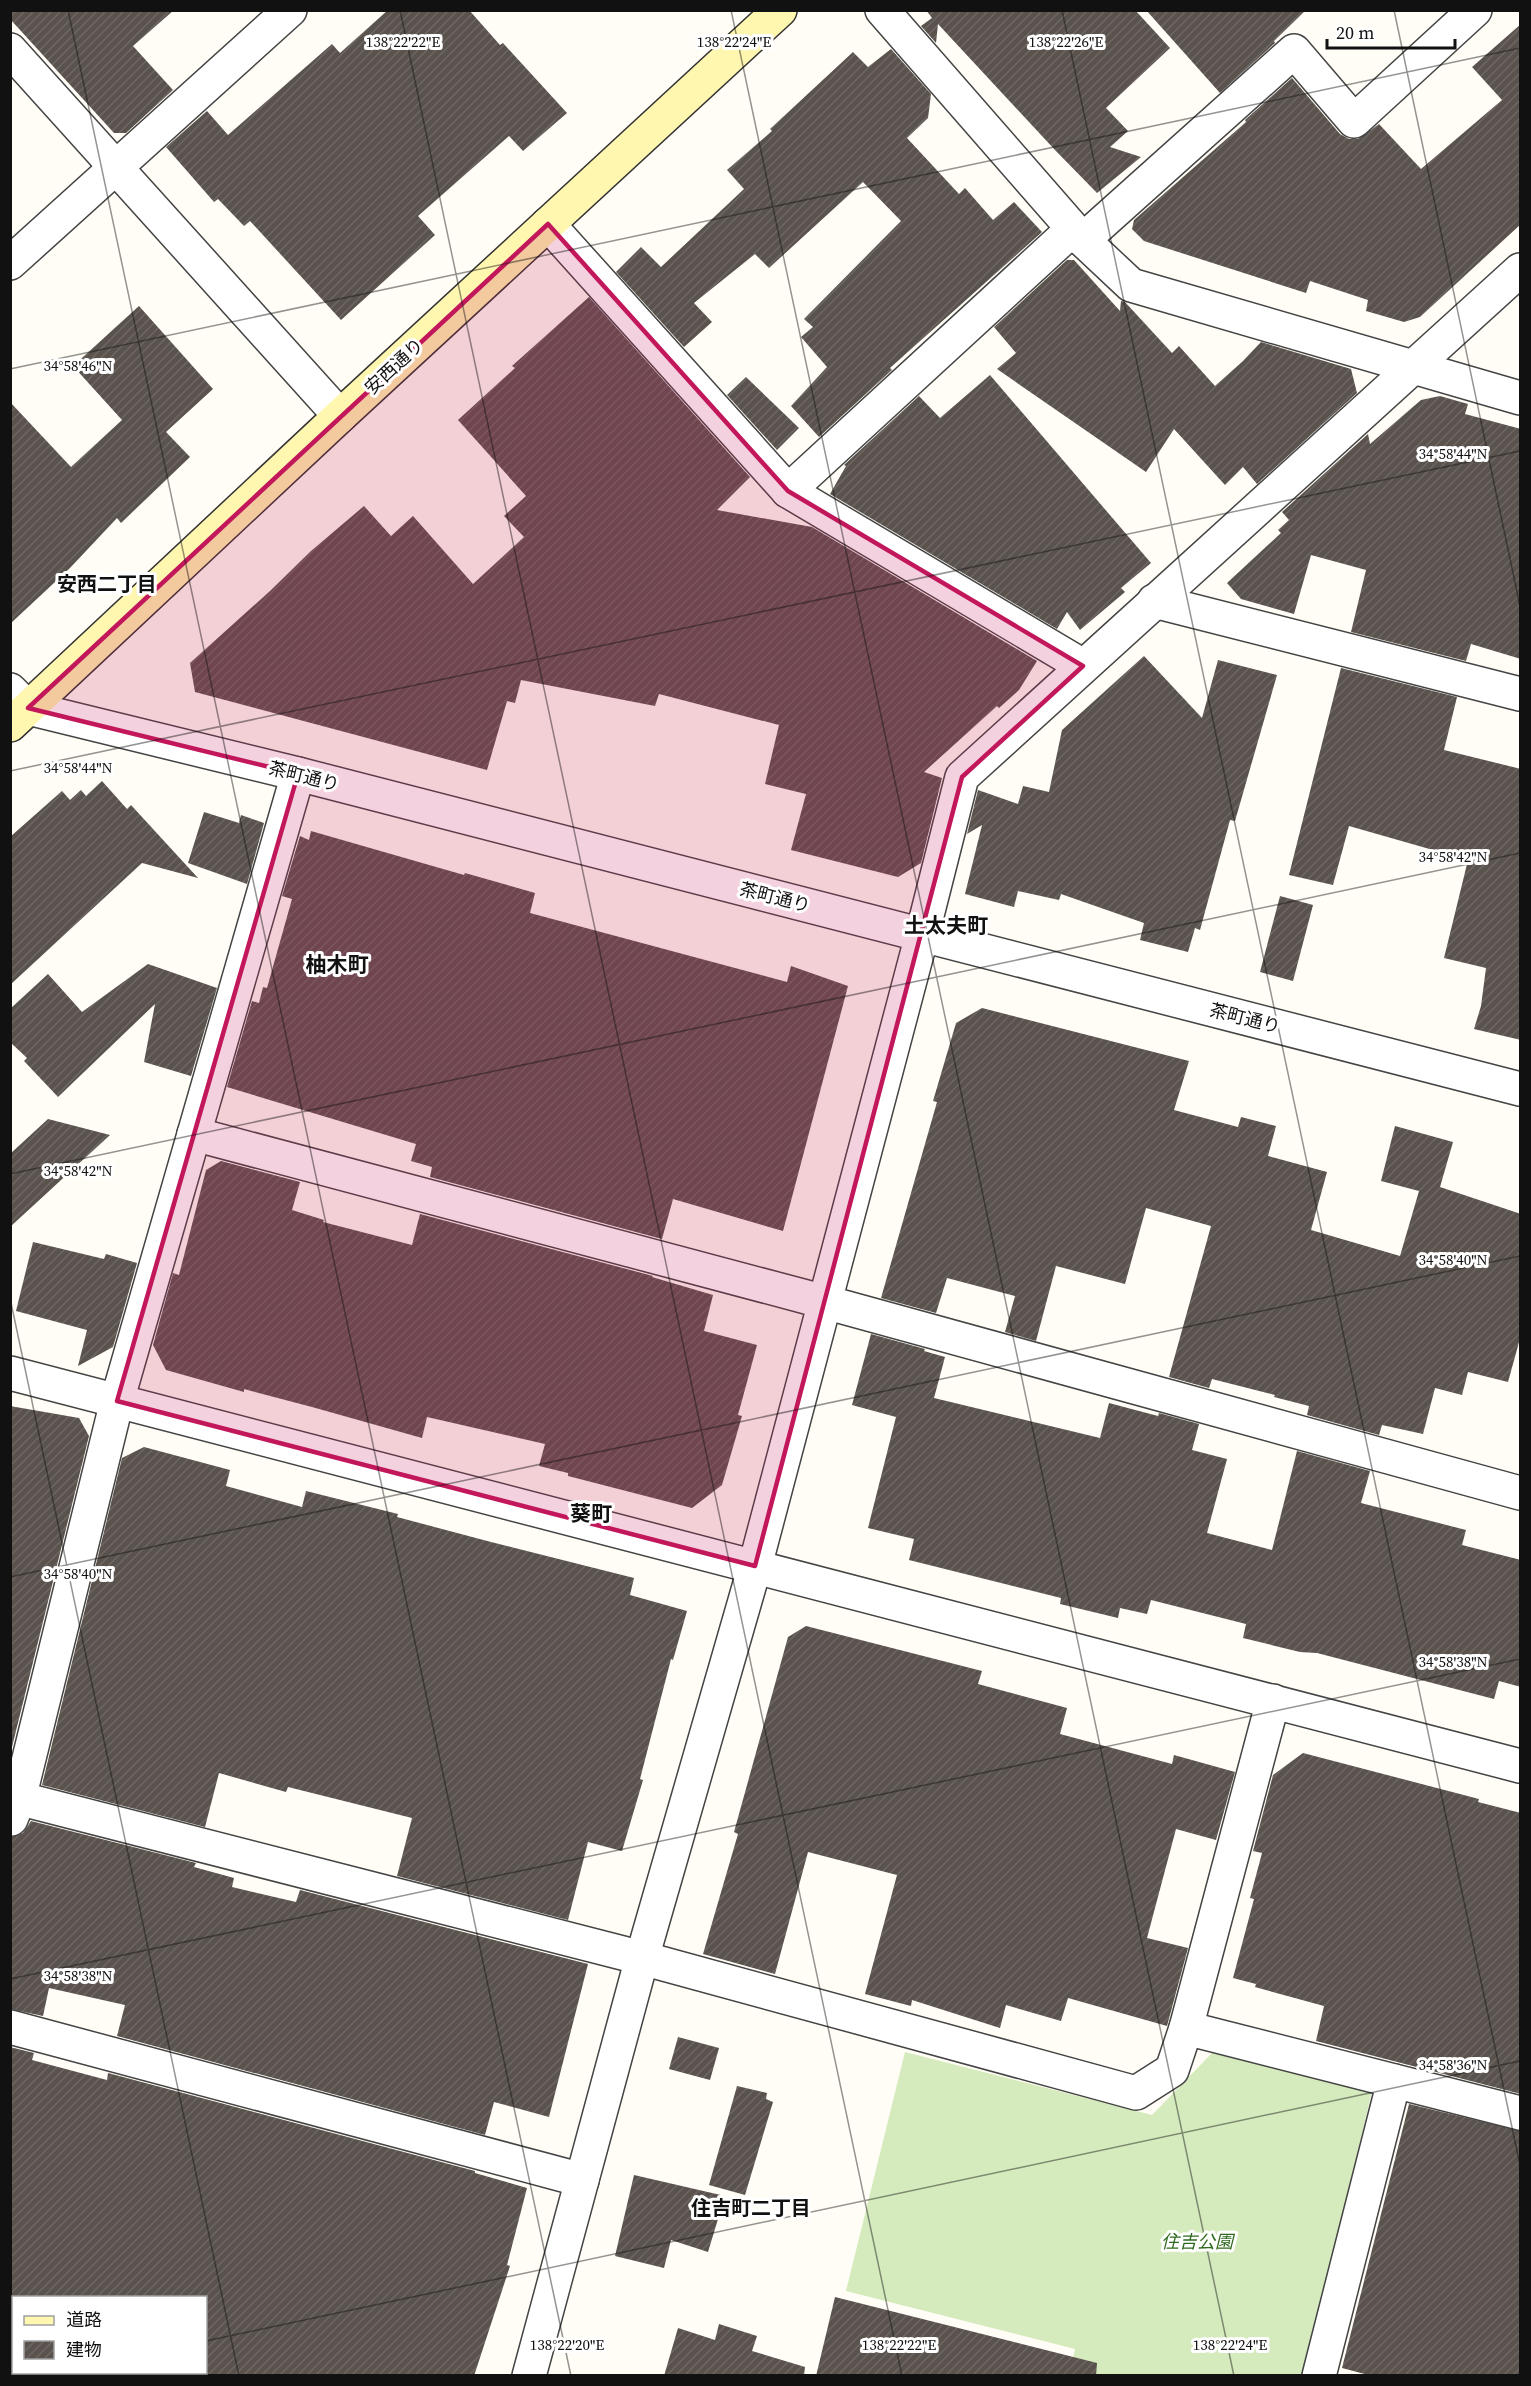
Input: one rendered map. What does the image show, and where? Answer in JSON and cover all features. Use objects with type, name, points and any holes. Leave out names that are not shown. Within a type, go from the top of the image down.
[{"type":"main road","name":"安西通り","points":[[16,708],[340,416],[780,10]]},
{"type":"street","points":[[10,263],[290,10]]},
{"type":"street","points":[[882,10],[1078,235],[1131,285],[1521,398]]},
{"type":"street","points":[[788,491],[1078,235],[1294,51],[1354,121],[1475,10]]},
{"type":"street","points":[[10,50],[340,416]]},
{"type":"street","points":[[548,225],[788,491],[1083,666]]},
{"type":"street","points":[[528,2376],[642,1959],[755,1566],[962,777],[1521,270]]},
{"type":"street","points":[[1154,601],[1521,694]]},
{"type":"street","name":"茶町通り","points":[[16,708],[298,774],[1521,1089]]},
{"type":"street","points":[[298,774],[117,1401],[13,1805],[642,1959],[1136,2093],[1172,2070],[1186,2028],[1273,1701]]},
{"type":"street","points":[[194,1134],[825,1302],[1521,1493]]},
{"type":"street","points":[[10,1374],[1521,1766]]},
{"type":"street","points":[[10,2027],[582,2180]]},
{"type":"street","points":[[1186,2028],[1521,2113]]},
{"type":"street","points":[[1319,2376],[1394,2081]]},
{"type":"highlighted area","points":[[548,224],[788,491],[1083,666],[962,777],[755,1566],[117,1401],[298,774],[28,708]]},
{"type":"green space","name":"住吉公園","points":[[905,2052],[1152,2115],[1212,2053],[1372,2091],[1305,2375],[1069,2375],[1075,2349],[846,2291]]},
{"type":"building","points":[[10,10],[174,10],[133,46],[173,90],[126,133],[114,133],[10,19]]},
{"type":"building","points":[[388,10],[469,10],[500,45],[503,43],[567,113],[523,151],[509,136],[418,216],[435,235],[341,320],[250,221],[244,226],[218,199],[214,202],[166,147],[207,111],[228,135],[332,44],[340,53]]},
{"type":"building","points":[[926,10],[1135,10],[1170,48],[1106,108],[1128,131],[1110,147],[1141,157],[1097,193],[938,24],[936,43],[921,26],[932,18]]},
{"type":"building","points":[[1146,10],[1306,10],[1274,41],[1275,43],[1220,93]]},
{"type":"building","points":[[1521,24],[1521,224],[1420,317],[1404,322],[1366,311],[1368,300],[1310,281],[1306,293],[1144,241],[1132,229],[1134,220],[1246,122],[1245,120],[1292,78],[1340,134],[1349,139],[1358,139],[1379,124],[1421,169],[1502,100],[1472,67]]},
{"type":"building","points":[[891,49],[931,94],[928,118],[907,138],[959,194],[965,188],[993,220],[1014,202],[1042,232],[890,368],[892,370],[819,437],[791,406],[827,367],[801,337],[813,327],[804,319],[901,221],[863,182],[769,268],[755,254],[694,303],[712,322],[684,347],[616,272],[641,247],[661,267],[744,189],[727,170],[772,131],[770,129],[853,52],[868,67]]},
{"type":"building","points":[[1067,260],[1074,260],[1120,311],[1121,301],[1125,302],[1172,353],[1179,346],[1215,386],[1261,342],[1351,369],[1357,393],[1257,484],[1243,467],[1225,485],[1174,429],[1146,472],[997,369],[1016,353],[994,327]]},
{"type":"building","points":[[589,297],[750,477],[717,510],[812,527],[1037,661],[1019,690],[999,708],[997,706],[924,772],[942,778],[921,863],[898,877],[791,850],[806,794],[765,784],[779,725],[659,694],[655,706],[521,680],[515,703],[507,701],[487,770],[195,692],[190,663],[311,551],[364,506],[391,536],[413,516],[473,584],[524,537],[504,516],[526,496],[458,420],[515,368],[512,366]]},
{"type":"building","points":[[139,306],[213,389],[166,432],[190,457],[121,523],[117,518],[70,568],[10,624],[10,402],[71,467],[122,420],[73,366]]},
{"type":"building","points":[[990,375],[1151,563],[1121,588],[1125,592],[1080,630],[1067,612],[1057,629],[830,494],[846,466],[844,465],[919,396],[940,418]]},
{"type":"building","points":[[746,377],[799,428],[777,450],[727,395]]},
{"type":"building","points":[[1440,396],[1468,404],[1465,414],[1521,429],[1521,659],[1471,644],[1466,661],[1351,632],[1366,570],[1311,555],[1294,614],[1241,599],[1227,583],[1281,533],[1278,530],[1289,520],[1282,512],[1368,434],[1370,444],[1421,400]]},
{"type":"building","points":[[1144,656],[1202,718],[1218,660],[1277,675],[1235,821],[1230,820],[1200,930],[1195,928],[1188,952],[1140,940],[1144,923],[1061,894],[1059,900],[1018,891],[1014,907],[965,894],[982,825],[967,834],[978,790],[1018,804],[1023,786],[1049,792],[1062,730]]},
{"type":"building","points":[[1341,668],[1457,697],[1444,750],[1521,769],[1521,1040],[1474,1029],[1481,1006],[1486,968],[1444,958],[1468,860],[1349,826],[1333,885],[1289,875]]},
{"type":"building","points":[[102,781],[127,809],[131,805],[198,878],[142,863],[10,985],[10,837],[62,791],[70,800],[81,790],[86,796]]},
{"type":"building","points":[[204,812],[239,823],[241,815],[264,823],[247,884],[188,863]]},
{"type":"building","points":[[311,831],[535,893],[530,913],[787,982],[791,966],[848,986],[783,1231],[673,1199],[662,1239],[430,1177],[432,1167],[411,1161],[416,1144],[227,1087],[252,1001],[259,1003],[263,987],[267,988],[292,899],[282,896],[300,836],[309,840]]},
{"type":"building","points":[[1280,896],[1313,905],[1293,981],[1260,972]]},
{"type":"building","points":[[148,964],[217,988],[191,1076],[144,1062],[155,1004],[58,1097],[24,1061],[27,1058],[10,1042],[10,1009],[48,974],[82,1012]]},
{"type":"building","points":[[982,1008],[1189,1061],[1174,1110],[1238,1127],[1241,1117],[1276,1126],[1268,1156],[1327,1172],[1311,1230],[1400,1256],[1419,1191],[1381,1181],[1395,1126],[1453,1142],[1440,1187],[1521,1214],[1521,1335],[1508,1382],[1468,1372],[1462,1395],[1435,1388],[1423,1434],[1382,1425],[1379,1435],[1307,1415],[1309,1406],[1274,1397],[1275,1395],[1212,1379],[1209,1388],[1169,1377],[1211,1226],[1146,1208],[1125,1284],[1056,1266],[1036,1341],[1005,1332],[1015,1296],[947,1278],[936,1313],[881,1298],[937,1102],[933,1101],[956,1023]]},
{"type":"building","points":[[48,1119],[110,1135],[10,1227],[10,1154]]},
{"type":"building","points":[[221,1161],[300,1182],[292,1210],[324,1220],[323,1222],[412,1245],[420,1214],[653,1276],[713,1295],[704,1331],[757,1345],[738,1415],[742,1416],[722,1485],[692,1508],[568,1476],[568,1473],[539,1466],[545,1444],[427,1417],[422,1438],[166,1370],[153,1345],[173,1273],[179,1275],[206,1170]]},
{"type":"building","points":[[33,1242],[104,1259],[106,1254],[137,1263],[113,1347],[78,1366],[87,1330],[16,1311]]},
{"type":"building","points":[[871,1334],[945,1357],[934,1398],[1100,1438],[1109,1403],[1199,1424],[1192,1450],[1227,1459],[1207,1533],[1272,1550],[1297,1451],[1370,1471],[1361,1503],[1466,1530],[1462,1545],[1521,1560],[1521,1687],[1499,1681],[1494,1699],[1317,1653],[1300,1652],[1243,1638],[1246,1624],[1151,1600],[1147,1614],[1120,1608],[1118,1618],[1060,1604],[1061,1598],[909,1560],[914,1539],[868,1528],[896,1417],[852,1405]]},
{"type":"building","points":[[10,1406],[79,1418],[89,1436],[10,1755]]},
{"type":"building","points":[[144,1447],[230,1470],[226,1486],[302,1507],[306,1491],[398,1514],[397,1517],[491,1542],[634,1578],[630,1595],[687,1611],[673,1660],[671,1659],[640,1779],[643,1780],[622,1851],[588,1842],[568,1920],[397,1876],[412,1818],[288,1787],[286,1792],[219,1773],[205,1827],[42,1785],[122,1458]]},
{"type":"building","points":[[806,1626],[982,1671],[978,1684],[1067,1708],[1060,1734],[1172,1764],[1174,1755],[1235,1772],[1216,1840],[1176,1829],[1147,1938],[1188,1948],[1167,2026],[1068,1998],[1061,2021],[1006,2005],[1000,2028],[912,2000],[911,2006],[865,1994],[897,1875],[808,1852],[775,1974],[703,1954],[738,1834],[734,1832],[788,1637]]},
{"type":"building","points":[[1303,1753],[1479,1799],[1478,1802],[1521,1813],[1521,2094],[1316,2041],[1324,2006],[1255,1987],[1256,1984],[1233,1978],[1254,1899],[1250,1898],[1262,1853],[1253,1851],[1273,1775]]},
{"type":"building","points":[[31,1821],[196,1863],[194,1867],[234,1878],[232,1887],[296,1902],[300,1890],[588,1964],[549,2117],[494,2102],[485,2135],[117,2036],[125,2005],[49,1988],[43,2016],[10,2009],[10,1837],[23,1833]]},
{"type":"building","points":[[678,2037],[719,2048],[710,2080],[669,2069]]},
{"type":"building","points":[[10,2047],[34,2053],[32,2060],[107,2080],[108,2073],[475,2171],[475,2173],[527,2188],[507,2265],[510,2266],[474,2376],[206,2376],[207,2296],[12,2296],[10,2298]]},
{"type":"building","points":[[737,2086],[767,2093],[766,2099],[773,2102],[745,2195],[709,2185]]},
{"type":"building","points":[[1409,2104],[1521,2131],[1521,2376],[1372,2376],[1342,2368]]},
{"type":"building","points":[[634,2175],[725,2196],[708,2252],[671,2240],[664,2268],[615,2256]]},
{"type":"building","points":[[835,2297],[1097,2363],[1096,2376],[816,2376]]},
{"type":"building","points":[[719,2324],[757,2336],[752,2351],[805,2367],[804,2376],[664,2376],[678,2328],[715,2340]]},
{"type":"district","name":"安西二丁目","points":[[107,584]]},
{"type":"district","name":"土太夫町","points":[[946,925]]},
{"type":"district","name":"柚木町","points":[[337,964]]},
{"type":"district","name":"葵町","points":[[591,1513]]},
{"type":"district","name":"住吉町二丁目","points":[[751,2208]]}]
